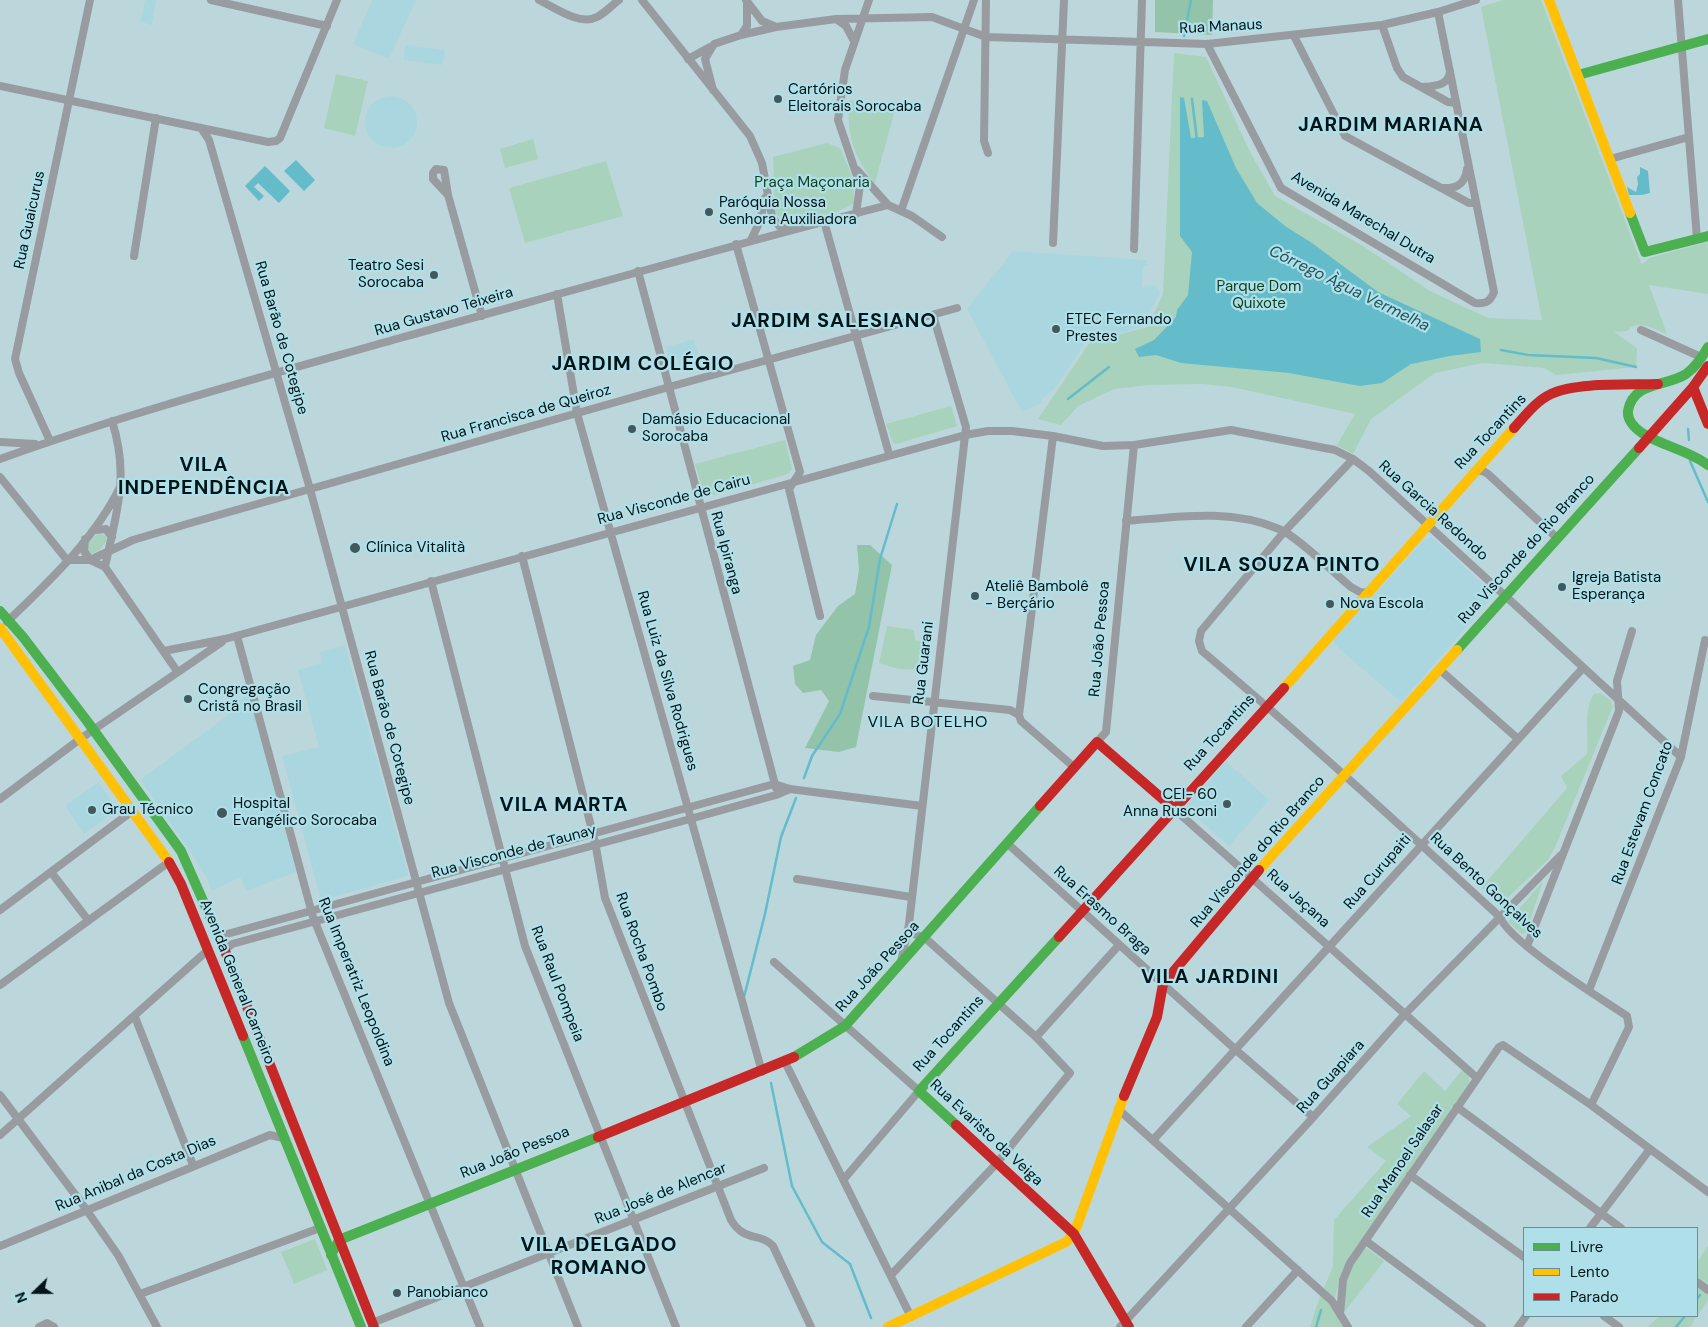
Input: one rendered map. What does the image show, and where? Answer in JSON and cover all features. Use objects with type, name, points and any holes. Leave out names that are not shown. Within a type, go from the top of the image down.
[{"type":"main road","points":[[1549,0],[1645,252],[1708,236]]},
{"type":"main road","points":[[1578,75],[1708,39]]},
{"type":"main road","points":[[1707,463],[1696,456],[1634,428],[1628,417],[1628,406],[1639,392],[1684,376],[1692,369],[1708,347]]},
{"type":"main road","name":"Rua Visconde do Rio Branco","points":[[1074,1234],[1118,1109],[1157,1016],[1163,984],[1252,878],[1693,387],[1708,366]]},
{"type":"main road","name":"Rua Tocantins","points":[[919,1091],[1368,593],[1530,410],[1550,394],[1583,386],[1658,384]]},
{"type":"main road","points":[[1693,387],[1708,424]]},
{"type":"main road","name":"Avenida General Carneiro","points":[[0,611],[9,620],[93,730],[181,851],[219,934],[373,1325]]},
{"type":"main road","name":"Avenida General Carneiro","points":[[0,629],[169,862],[181,884],[359,1325]]},
{"type":"main road","name":"Rua João Pessoa","points":[[338,1240],[762,1072],[819,1044],[845,1026],[1097,742]]},
{"type":"main road","name":"Rua Jaçana","points":[[1097,742],[1173,808]]},
{"type":"main road","name":"Rua Evaristo da Veiga","points":[[919,1091],[1074,1234],[1124,1325]]},
{"type":"main road","points":[[888,1327],[1066,1242],[1074,1234]]},
{"type":"main road","points":[[331,1255],[338,1240]]},
{"type":"street","name":"Rua Guaicurus","points":[[50,441],[19,373],[15,359],[90,0]]},
{"type":"street","points":[[211,0],[327,26]]},
{"type":"street","points":[[0,86],[268,142],[276,141],[280,138],[337,0]]},
{"type":"street","points":[[539,0],[579,19],[588,20],[598,17],[619,0]]},
{"type":"street","points":[[642,0],[712,90],[738,119],[754,142],[762,163],[766,194],[772,217],[780,227],[789,230]]},
{"type":"street","points":[[746,0],[762,21],[776,27]]},
{"type":"street","points":[[741,35],[747,26],[746,0]]},
{"type":"street","points":[[856,214],[860,185],[838,120],[845,70],[869,0]]},
{"type":"street","points":[[902,211],[974,0]]},
{"type":"street","points":[[986,0],[984,141],[988,153]]},
{"type":"street","points":[[1053,243],[1064,0]]},
{"type":"street","points":[[1134,249],[1142,0]]},
{"type":"street","name":"Rua Manaus","points":[[688,59],[714,44],[741,35],[776,27],[836,19],[932,17],[986,37],[1207,44],[1382,25],[1438,12],[1476,0]]},
{"type":"street","points":[[1678,0],[1697,239]]},
{"type":"street","points":[[1294,36],[1345,136],[1469,204],[1475,203],[1450,66],[1438,12]]},
{"type":"street","points":[[836,19],[846,26],[854,41]]},
{"type":"street","points":[[1382,25],[1397,68],[1403,77],[1448,102],[1456,103]]},
{"type":"street","points":[[712,90],[705,59],[714,44]]},
{"type":"street","name":"Avenida Marechal Dutra","points":[[1207,44],[1281,188],[1475,303],[1485,304],[1490,301],[1494,292],[1475,203]]},
{"type":"street","points":[[1420,87],[1440,85],[1445,82],[1449,76],[1450,66]]},
{"type":"street","points":[[134,256],[156,118]]},
{"type":"street","name":"Rua Barão de Cotegipe","points":[[201,128],[209,140],[310,489],[449,1003],[578,1327]]},
{"type":"street","points":[[1610,159],[1688,137]]},
{"type":"street","points":[[1441,188],[1458,186],[1463,182],[1468,167]]},
{"type":"street","points":[[856,169],[888,205],[902,211],[942,237]]},
{"type":"street","points":[[448,194],[482,316]]},
{"type":"street","points":[[751,240],[760,221],[766,194]]},
{"type":"street","name":"Rua Gustavo Teixeira","points":[[0,459],[112,421],[277,373],[736,244],[888,205]]},
{"type":"street","points":[[824,221],[890,454]]},
{"type":"street","points":[[736,244],[800,472],[790,490],[820,616]]},
{"type":"street","name":"Rua Ipiranga","points":[[638,271],[776,795]]},
{"type":"street","name":"Rua Luiz da Silva Rodrigues","points":[[557,294],[578,413],[762,1072]]},
{"type":"street","name":"Rua Francisca de Queiroz","points":[[108,552],[133,540],[310,489],[768,359],[957,308]]},
{"type":"street","name":"Rua Guarani","points":[[900,964],[909,924],[966,427],[933,315]]},
{"type":"street","points":[[1641,330],[1701,357]]},
{"type":"street","points":[[1687,351],[1692,360],[1692,369]]},
{"type":"street","points":[[104,567],[112,537],[120,487],[122,459],[112,421]]},
{"type":"street","name":"Rua Garcia Redondo","points":[[1134,445],[1231,430],[1335,450],[1353,459],[1429,524],[1681,757]]},
{"type":"street","name":"Rua Visconde de Cairu","points":[[164,651],[226,639],[965,434],[1012,431],[1053,436],[1103,446],[1134,445]]},
{"type":"street","points":[[1053,436],[1019,715],[1022,721],[1075,768]]},
{"type":"street","name":"Rua Gustavo Teixeira","points":[[0,442],[42,444]]},
{"type":"street","name":"Rua João Pessoa","points":[[1097,742],[1106,732],[1134,445]]},
{"type":"street","points":[[1284,532],[1353,459]]},
{"type":"street","points":[[1475,471],[1483,471],[1488,474],[1557,538]]},
{"type":"street","points":[[0,477],[67,560]]},
{"type":"street","points":[[9,620],[95,530],[110,508],[120,487]]},
{"type":"street","points":[[1126,521],[1217,514],[1250,520],[1284,532],[1351,587],[1360,592],[1368,593]]},
{"type":"street","points":[[95,530],[106,529],[112,537]]},
{"type":"street","name":"Rua Bento Gonçalves","points":[[1284,532],[1201,631],[1199,641],[1202,651],[1266,705],[1421,844],[1500,917],[1503,924],[1527,946],[1627,1016],[1630,1021],[1629,1027],[1591,1105]]},
{"type":"street","name":"Rua Francisca de Queiroz","points":[[112,537],[122,541],[133,540]]},
{"type":"street","points":[[85,540],[84,551],[90,560],[104,567],[178,671]]},
{"type":"street","points":[[56,546],[65,552],[75,551]]},
{"type":"street","points":[[67,560],[90,560],[108,552]]},
{"type":"street","name":"Rua Rocha Pombo","points":[[522,556],[593,833],[605,898],[731,1220],[739,1231],[747,1236],[765,1240],[773,1246],[811,1327]]},
{"type":"street","name":"Rua Raul Pompeia","points":[[431,581],[525,946],[676,1327]]},
{"type":"street","name":"Avenida General Carneiro","points":[[0,629],[9,620]]},
{"type":"street","points":[[1527,946],[1561,855],[1619,711],[1617,681],[1632,631]]},
{"type":"street","name":"Rua Imperatriz Leopoldina","points":[[237,636],[310,910],[480,1327]]},
{"type":"street","name":"Rua Visconde de Cairu","points":[[93,730],[226,639]]},
{"type":"street","name":"Rua Estevam Concato","points":[[1589,990],[1681,757],[1705,640]]},
{"type":"street","name":"Rua Curupaiti","points":[[1154,1139],[1330,947],[1517,738],[1583,668]]},
{"type":"street","points":[[1439,669],[1517,738]]},
{"type":"street","points":[[872,696],[1010,710],[1019,715]]},
{"type":"street","points":[[0,798],[93,730]]},
{"type":"street","points":[[774,784],[790,789],[922,806]]},
{"type":"street","name":"Rua Visconde de Taunay","points":[[219,934],[227,934],[774,784]]},
{"type":"street","name":"Rua Visconde de Taunay","points":[[225,950],[232,944],[690,819],[776,795],[790,789]]},
{"type":"street","name":"Rua Jaçana","points":[[1173,808],[1477,1078]]},
{"type":"street","points":[[0,910],[131,812]]},
{"type":"street","name":"Rua Erasmo Braga","points":[[1008,844],[1313,1117]]},
{"type":"street","name":"Rua Guapiara","points":[[1124,1325],[1404,1015],[1561,855]]},
{"type":"street","points":[[0,985],[169,862]]},
{"type":"street","points":[[51,872],[88,920]]},
{"type":"street","points":[[797,879],[911,897]]},
{"type":"street","points":[[891,1275],[996,1164],[1070,1073],[1036,1037],[998,1002],[924,937],[913,934],[909,924]]},
{"type":"street","points":[[1036,1037],[1119,945]]},
{"type":"street","points":[[0,1136],[208,950]]},
{"type":"street","name":"Rua Evaristo da Veiga","points":[[774,962],[919,1091]]},
{"type":"street","points":[[135,1017],[194,1165]]},
{"type":"street","name":"Rua Manoel Salasar","points":[[1340,1314],[1342,1280],[1350,1263],[1499,1047],[1503,1045],[1591,1105]]},
{"type":"street","points":[[785,1062],[911,1317]]},
{"type":"street","name":"Rua Tocantins","points":[[844,1179],[919,1091]]},
{"type":"street","points":[[0,1095],[87,1209],[118,1255],[157,1327]]},
{"type":"street","points":[[1591,1105],[1708,1192]]},
{"type":"street","points":[[1457,1107],[1620,1227]]},
{"type":"street","points":[[1118,1109],[1154,1139],[1332,1301],[1348,1327]]},
{"type":"street","name":"Rua Anibal da Costa Dias","points":[[0,1246],[270,1134],[283,1138]]},
{"type":"street","points":[[1591,1227],[1650,1149]]},
{"type":"street","name":"Rua José de Alencar","points":[[373,1325],[764,1168]]},
{"type":"street","points":[[1410,1175],[1523,1257]]},
{"type":"street","points":[[140,1294],[320,1228]]},
{"type":"street","points":[[1366,1241],[1482,1327]]},
{"type":"street","points":[[1246,1327],[1298,1270]]},
{"type":"street","points":[[1332,1301],[1338,1302],[1341,1299]]},
{"type":"street","points":[[1605,1317],[1619,1327]]},
{"type":"street","points":[[39,1327],[52,1325]]},
{"type":"shaded area","points":[[145,0],[156,0],[152,25],[141,22]]},
{"type":"shaded area","points":[[372,0],[416,0],[389,59],[353,44]]},
{"type":"shaded area","points":[[405,45],[445,50],[442,65],[404,60]]},
{"type":"shaded area","points":[[386,96],[396,96],[410,103],[417,117],[417,127],[410,141],[396,148],[386,148],[376,144],[369,137],[365,127],[365,117],[369,107],[376,100]]},
{"type":"shaded area","name":"ETEC Fernando Prestes","points":[[1013,251],[1147,260],[1147,265],[1143,266],[1142,287],[1155,285],[1160,293],[1142,326],[1127,332],[1086,341],[1055,388],[1041,399],[1042,403],[1022,412],[967,309]]},
{"type":"shaded area","points":[[694,339],[700,360],[689,363],[687,360],[684,361],[685,364],[679,366],[676,356],[668,358],[666,347]]},
{"type":"shaded area","points":[[1432,537],[1490,591],[1491,599],[1401,702],[1334,644],[1335,638],[1424,540]]},
{"type":"shaded area","points":[[345,645],[408,874],[407,876],[323,900],[320,897],[282,756],[319,747],[298,670],[322,663],[320,652]]},
{"type":"shaded area","name":"Hospital Evangélico Sorocaba","points":[[249,694],[296,872],[247,891],[240,877],[212,891],[207,878],[186,845],[140,780],[231,713],[230,707]]},
{"type":"shaded area","name":"CEI- 60 Anna Rusconi","points":[[1226,761],[1269,800],[1229,846],[1185,807]]},
{"type":"shaded area","name":"Grau Técnico","points":[[98,782],[117,808],[116,811],[84,834],[65,806]]},
{"type":"green space","points":[[1155,0],[1213,0],[1212,35],[1155,32]]},
{"type":"green space","name":"Parque Dom Quixote","points":[[1503,0],[1541,0],[1642,265],[1649,258],[1708,242],[1708,294],[1649,285],[1667,334],[1641,325],[1631,327],[1627,331],[1614,332],[1637,348],[1636,367],[1556,375],[1544,368],[1483,363],[1435,373],[1371,419],[1353,454],[1337,445],[1355,414],[1232,387],[1203,384],[1148,385],[1114,389],[1078,406],[1061,425],[1038,419],[1090,342],[1148,327],[1163,294],[1174,53],[1206,57],[1249,150],[1275,196],[1363,246],[1430,291],[1488,318],[1542,320],[1481,7]]},
{"type":"green space","points":[[336,74],[368,81],[355,136],[324,128]]},
{"type":"green space","points":[[850,100],[895,110],[875,183],[862,164],[853,144],[849,123]]},
{"type":"green space","points":[[533,139],[538,159],[505,168],[500,149]]},
{"type":"green space","name":"Praça Maçonaria","points":[[827,143],[840,148],[846,162],[853,181],[853,204],[837,212],[787,224],[775,213],[773,157]]},
{"type":"green space","points":[[606,161],[623,216],[525,243],[509,188]]},
{"type":"green space","points":[[951,406],[957,426],[896,444],[893,443],[886,424]]},
{"type":"green space","points":[[785,440],[792,469],[788,474],[716,495],[704,494],[695,464]]},
{"type":"green space","points":[[98,533],[106,536],[107,540],[100,550],[91,554],[88,552],[87,545]]},
{"type":"green space","points":[[857,545],[870,545],[892,565],[856,747],[839,752],[805,748],[829,701],[821,690],[803,693],[795,684],[793,666],[810,660],[816,635],[838,606],[855,594],[859,570]]},
{"type":"green space","points":[[887,626],[914,630],[915,640],[932,643],[929,670],[898,669],[879,663]]},
{"type":"green space","points":[[1600,693],[1610,700],[1613,706],[1556,845],[1548,860],[1503,902],[1497,902],[1482,887],[1567,788],[1561,776],[1587,754],[1589,707],[1594,694]]},
{"type":"green space","points":[[1543,881],[1526,933],[1522,934],[1508,922]]},
{"type":"green space","points":[[1463,1069],[1469,1077],[1469,1083],[1366,1236],[1340,1279],[1335,1298],[1324,1288],[1333,1266],[1334,1220],[1386,1161],[1367,1147],[1411,1116],[1397,1104],[1424,1071],[1445,1091]]},
{"type":"green space","points":[[315,1239],[327,1270],[294,1284],[281,1252]]},
{"type":"green space","points":[[1708,1246],[1708,1284],[1698,1277],[1698,1261]]},
{"type":"green space","points":[[1365,1247],[1384,1261],[1342,1315],[1344,1295],[1350,1271]]},
{"type":"green space","points":[[1698,1287],[1708,1293],[1708,1300],[1698,1315]]},
{"type":"green space","points":[[1320,1296],[1331,1306],[1343,1327],[1310,1327]]},
{"type":"green space","points":[[1658,1317],[1697,1317],[1690,1327],[1648,1327]]},
{"type":"water","points":[[1180,97],[1184,98],[1191,138],[1204,137],[1202,100],[1207,101],[1236,168],[1257,203],[1285,226],[1312,243],[1378,292],[1480,339],[1481,352],[1411,364],[1382,383],[1360,386],[1289,373],[1181,363],[1156,355],[1139,357],[1135,349],[1154,340],[1176,317],[1177,310],[1188,295],[1192,252],[1180,236]]},
{"type":"water","points":[[296,160],[315,180],[304,191],[284,171]]},
{"type":"water","points":[[265,166],[290,191],[279,203],[258,183],[254,187],[264,196],[259,201],[245,186]]},
{"type":"water","points":[[1640,167],[1648,171],[1650,193],[1629,195],[1627,187],[1636,192]]},
{"type":"waterway","name":"Córrego Àgua Vermelha","points":[[1184,36],[1191,0]]},
{"type":"waterway","name":"Córrego Àgua Vermelha","points":[[1192,99],[1197,140]]},
{"type":"waterway","points":[[1501,350],[1528,355],[1596,358],[1636,367]]},
{"type":"waterway","points":[[1068,399],[1109,367]]},
{"type":"waterway","points":[[1688,429],[1689,440]]},
{"type":"waterway","points":[[1690,461],[1708,502]]},
{"type":"waterway","points":[[804,778],[812,756],[840,714],[869,627],[880,559],[897,504]]},
{"type":"waterway","points":[[744,997],[765,914],[781,837],[796,798]]},
{"type":"waterway","points":[[771,1083],[792,1186],[822,1242],[850,1264],[871,1318]]},
{"type":"waterway","points":[[1316,1327],[1321,1310]]},
{"type":"waterway","points":[[1676,1327],[1684,1317]]},
{"type":"traffic: fast","points":[[1578,75],[1708,39]]},
{"type":"traffic: fast","points":[[1630,213],[1645,252],[1708,236]]},
{"type":"traffic: fast","points":[[1708,347],[1696,365],[1686,374],[1651,386],[1636,394],[1631,401],[1628,411],[1630,421],[1642,433],[1708,465]]},
{"type":"traffic: fast","points":[[1457,650],[1639,448]]},
{"type":"traffic: fast","points":[[0,611],[23,637],[87,721],[181,851],[223,946]]},
{"type":"traffic: fast","points":[[794,1057],[845,1026],[1040,806]]},
{"type":"traffic: fast","points":[[956,1125],[919,1091],[1059,937]]},
{"type":"traffic: fast","points":[[243,1036],[361,1327]]},
{"type":"traffic: fast","points":[[331,1255],[339,1240],[598,1137]]},
{"type":"traffic: slow","points":[[1549,0],[1630,213]]},
{"type":"traffic: slow","points":[[1284,688],[1514,428]]},
{"type":"traffic: slow","points":[[0,628],[169,862]]},
{"type":"traffic: slow","points":[[1259,870],[1457,650]]},
{"type":"traffic: slow","points":[[888,1327],[1066,1242],[1074,1234],[1124,1096]]},
{"type":"traffic: jam","points":[[1639,448],[1693,387],[1708,366]]},
{"type":"traffic: jam","points":[[1514,428],[1540,401],[1561,390],[1618,384],[1658,384]]},
{"type":"traffic: jam","points":[[1693,387],[1708,424]]},
{"type":"traffic: jam","points":[[1059,937],[1284,688]]},
{"type":"traffic: jam","points":[[1040,806],[1097,742],[1173,808]]},
{"type":"traffic: jam","points":[[169,862],[181,884],[243,1036]]},
{"type":"traffic: jam","points":[[1124,1096],[1157,1017],[1163,984],[1259,870]]},
{"type":"traffic: jam","points":[[223,946],[374,1327]]},
{"type":"traffic: jam","points":[[598,1137],[794,1057]]},
{"type":"traffic: jam","points":[[956,1125],[1074,1234],[1129,1327]]},
{"type":"place","name":"Cartórios Eleitorais Sorocaba","points":[[778,99]]},
{"type":"place","name":"Paróquia Nossa Senhora Auxiliadora","points":[[709,212]]},
{"type":"place","name":"Teatro Sesi Sorocaba","points":[[434,275]]},
{"type":"place","name":"ETEC Fernando Prestes","points":[[1056,329]]},
{"type":"place","name":"Damásio Educacional Sorocaba","points":[[632,429]]},
{"type":"place","name":"Clínica Vitalità","points":[[355,548]]},
{"type":"place","name":"Igreja Batista Esperança","points":[[1562,587]]},
{"type":"place","name":"Ateliê Bambolê - Berçário","points":[[975,596]]},
{"type":"place","name":"Nova Escola","points":[[1330,604]]},
{"type":"place","name":"Congregação Cristã no Brasil","points":[[188,699]]},
{"type":"place","name":"CEI- 60 Anna Rusconi","points":[[1227,804]]},
{"type":"place","name":"Grau Técnico","points":[[92,810]]},
{"type":"place","name":"Hospital Evangélico Sorocaba","points":[[222,813]]},
{"type":"place","name":"Panobianco","points":[[397,1293]]},
{"type":"district","name":"JARDIM MARIANA","points":[[1391,126]]},
{"type":"district","name":"JARDIM SALESIANO","points":[[834,322]]},
{"type":"district","name":"JARDIM COLÉGIO","points":[[643,365]]},
{"type":"district","name":"VILA INDEPENDÊNCIA","points":[[204,478]]},
{"type":"district","name":"VILA SOUZA PINTO","points":[[1282,566]]},
{"type":"district","name":"VILA BOTELHO","points":[[928,723]]},
{"type":"district","name":"VILA MARTA","points":[[564,806]]},
{"type":"district","name":"VILA JARDINI","points":[[1210,978]]},
{"type":"district","name":"VILA DELGADO ROMANO","points":[[599,1258]]}]
